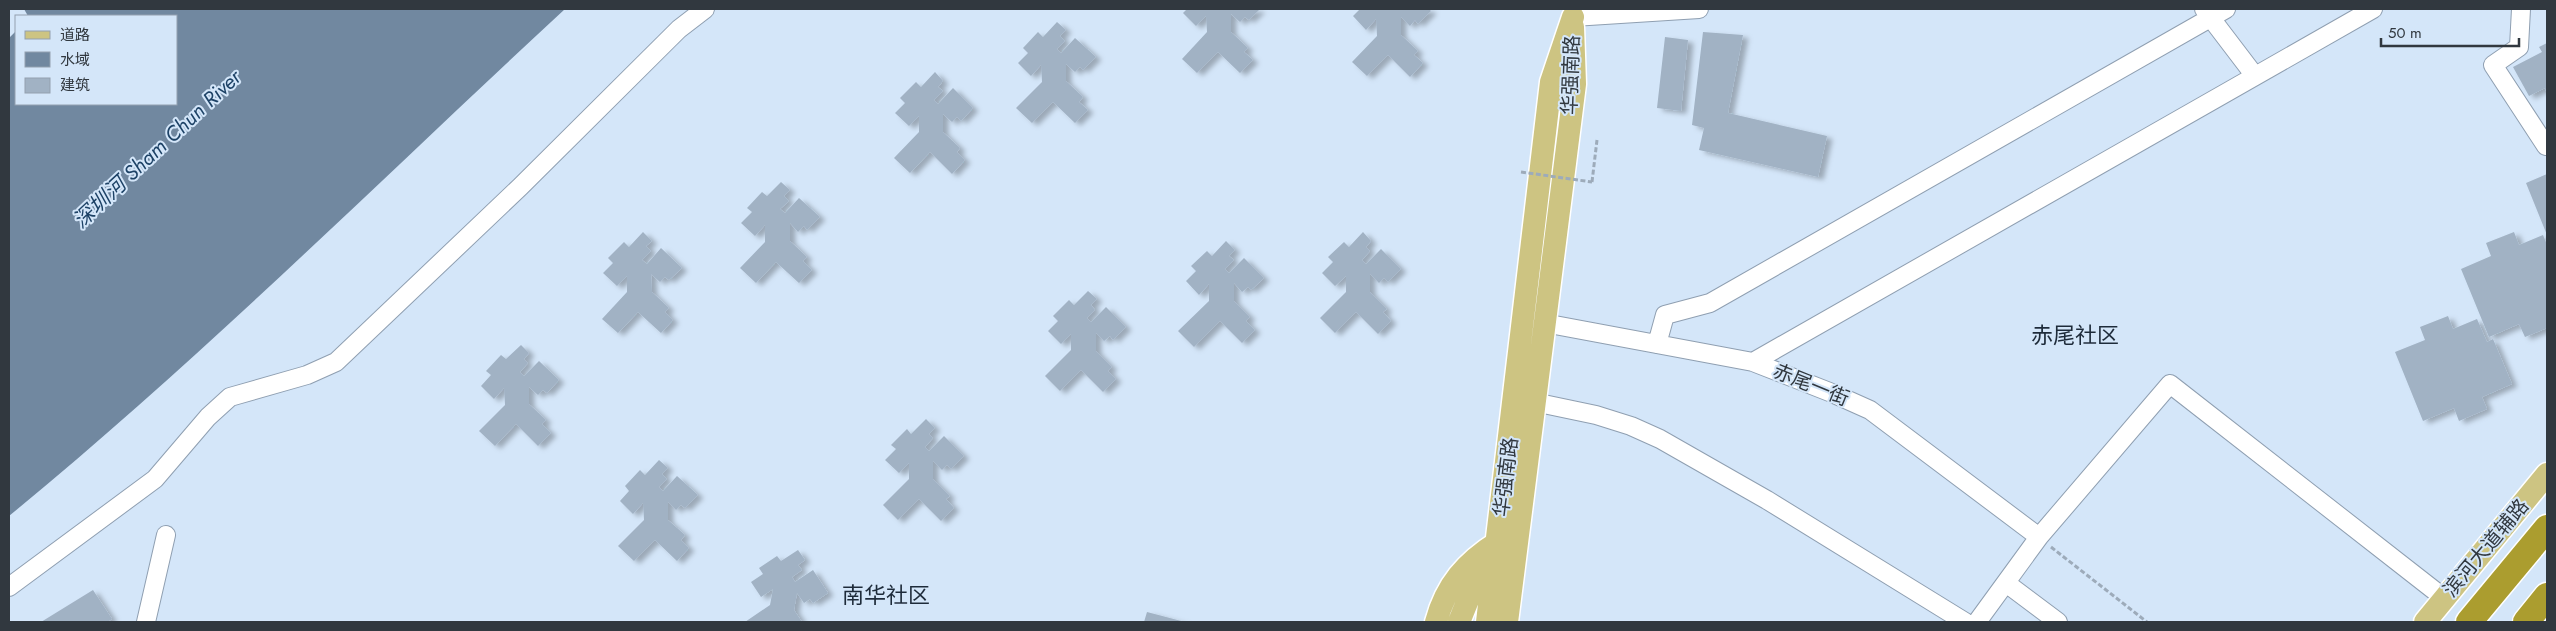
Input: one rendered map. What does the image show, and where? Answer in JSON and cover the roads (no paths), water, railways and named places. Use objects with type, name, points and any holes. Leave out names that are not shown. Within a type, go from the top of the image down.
[{"type":"highway","points":[[2469,622],[2547,528]]},
{"type":"highway","points":[[2526,622],[2547,596]]},
{"type":"main road","name":"华强南路","points":[[1507,622],[1575,84],[1573,13]]},
{"type":"main road","name":"华强南路","points":[[1487,622],[1498,542],[1551,82],[1573,13]]},
{"type":"main road","name":"滨河大道辅路","points":[[2425,622],[2547,474]]},
{"type":"main road","points":[[1436,622],[1440,605],[1461,570],[1474,557],[1498,542]]},
{"type":"main road","points":[[1459,622],[1476,580],[1498,542]]},
{"type":"street","points":[[9,587],[156,479],[208,417],[230,397],[306,375],[336,362],[520,188],[679,29],[705,9]]},
{"type":"street","points":[[1573,13],[1699,9]]},
{"type":"street","points":[[1656,344],[1665,315],[1710,303],[2207,13],[2226,9]]},
{"type":"street","points":[[1752,362],[2373,9]]},
{"type":"street","points":[[2521,9],[2519,47],[2492,65],[2546,146]]},
{"type":"street","points":[[2207,13],[2255,76]]},
{"type":"street","name":"赤尾一街","points":[[1544,324],[1752,362],[1832,392],[1870,410],[2039,537]]},
{"type":"street","points":[[1534,402],[1596,415],[1631,426],[1660,440],[1767,500],[1974,622],[2006,583],[2039,537],[2170,384],[2444,598]]},
{"type":"street","points":[[146,622],[166,535]]},
{"type":"street","points":[[2006,583],[2058,622]]},
{"type":"water","name":"深圳河 Sham Chun River","points":[[24,9],[565,9],[222,331],[81,456],[9,516],[9,38],[15,32],[15,105],[178,105],[178,15],[27,15]]},
{"type":"district","name":"赤尾社区","points":[[2075,335]]},
{"type":"district","name":"南华社区","points":[[886,595]]}]
